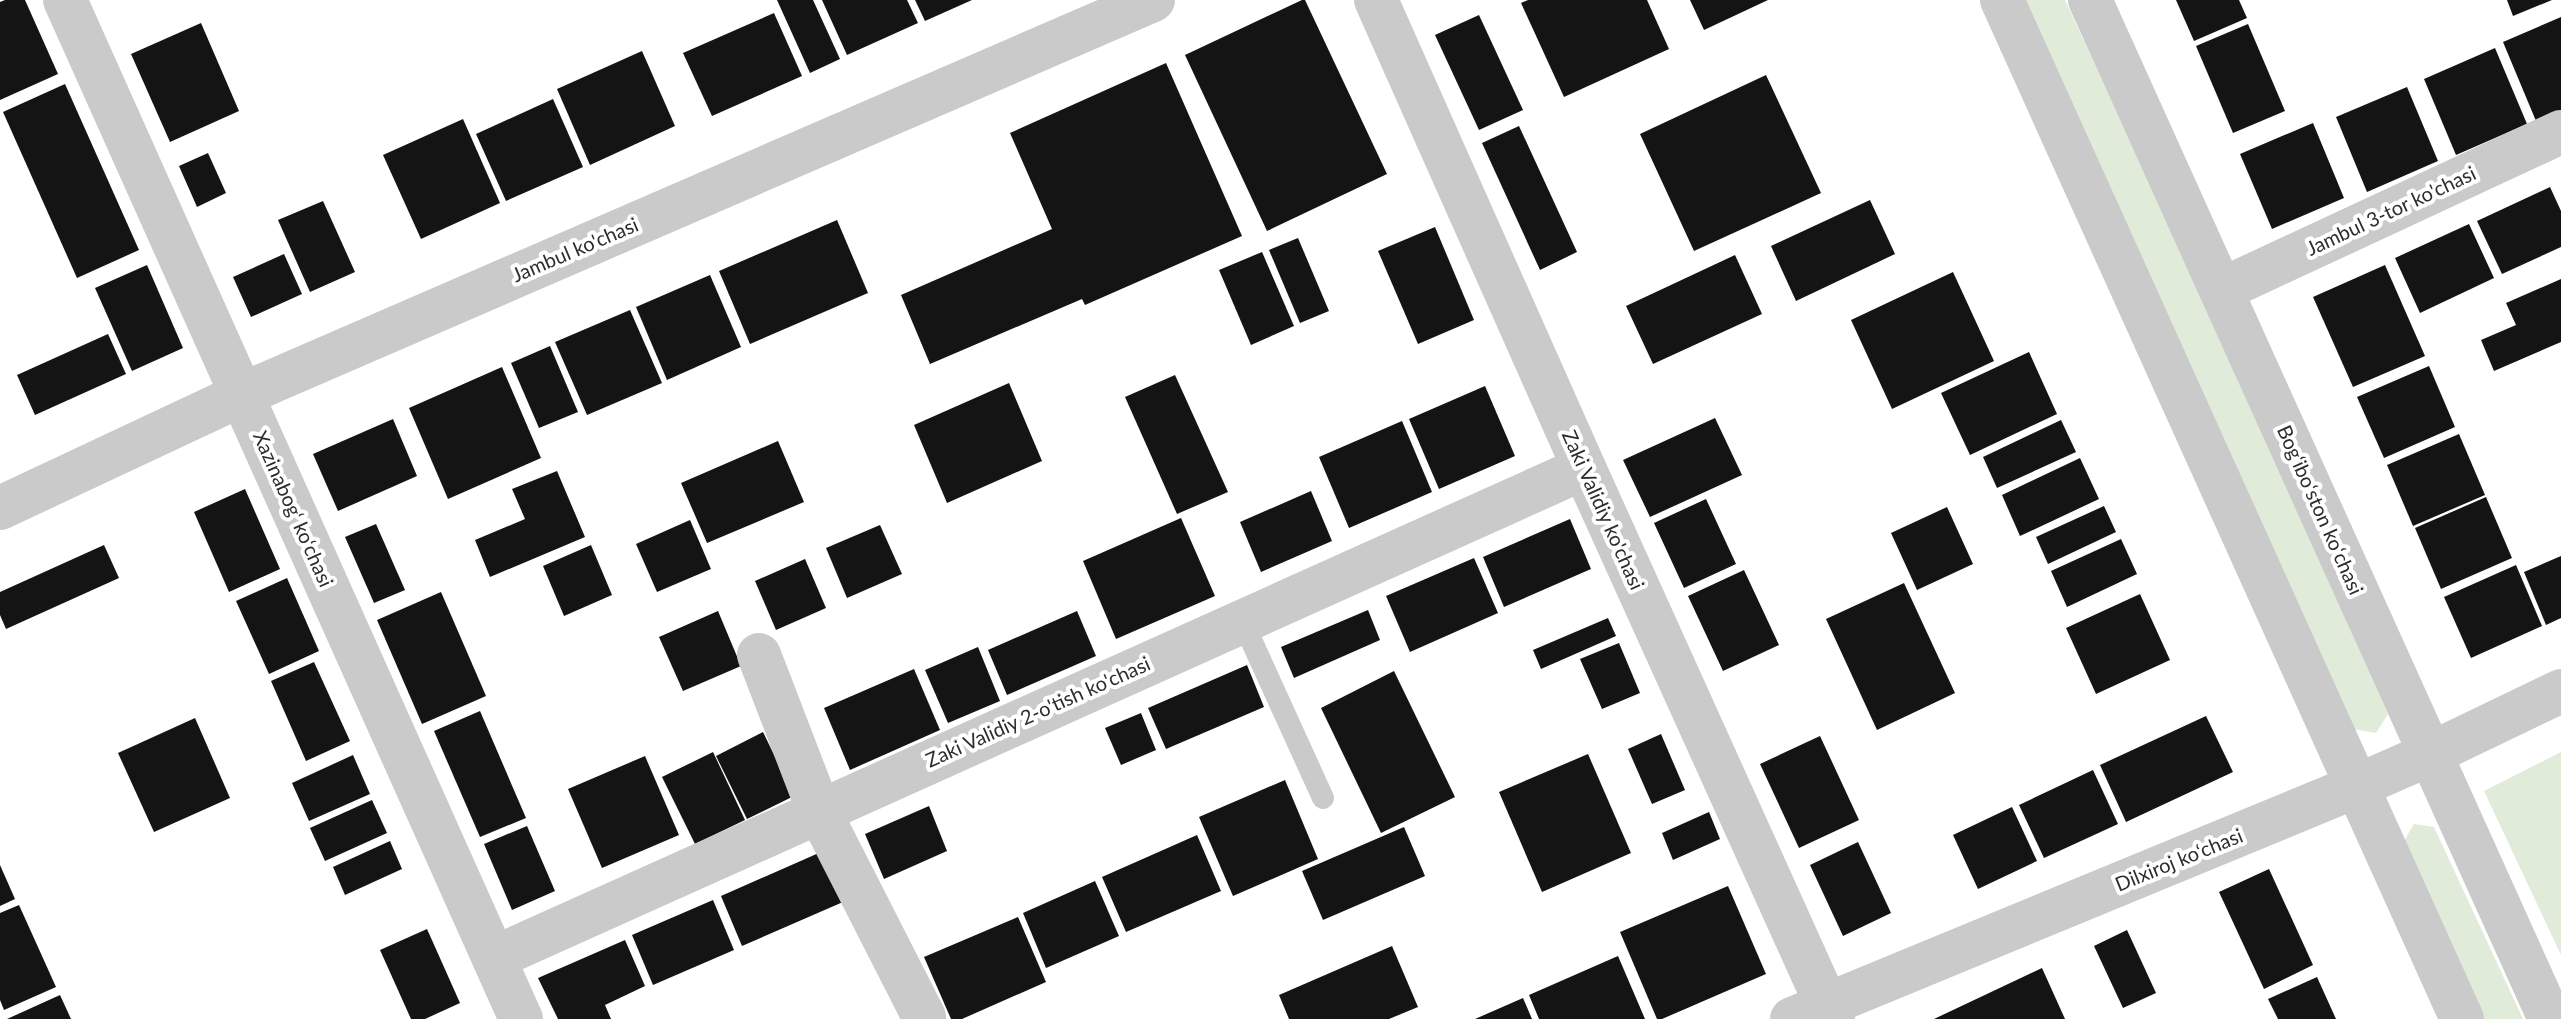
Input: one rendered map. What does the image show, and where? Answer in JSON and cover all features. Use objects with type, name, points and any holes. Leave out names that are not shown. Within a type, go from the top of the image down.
[{"type":"street","name":"Xazinabog‘ ko‘chasi","points":[[65,0],[521,1019]]},
{"type":"street","name":"Jambul ko'chasi","points":[[0,508],[241,395],[1153,0]]},
{"type":"street","name":"Zaki Validiy ko'chasi","points":[[1376,0],[1584,468],[1817,1014]]},
{"type":"street","points":[[2002,0],[2462,1019]]},
{"type":"street","name":"Bogʻiboʻston koʻchasi","points":[[2090,0],[2550,1019]]},
{"type":"street","name":"Jambul 3-tor ko'chasi","points":[[2221,290],[2561,132]]},
{"type":"street","name":"Zaki Validiy 2-o'tish ko'chasi","points":[[494,958],[1584,468]]},
{"type":"street","points":[[759,655],[819,811],[924,1017]]},
{"type":"street","name":"Dilxiroj ko‘chasi","points":[[1817,1014],[2357,786],[2561,691]]},
{"type":"lane","points":[[1242,620],[1323,798]]},
{"type":"green space","points":[[2025,0],[2065,0],[2388,714],[2376,733],[2353,729]]},
{"type":"green space","points":[[2561,752],[2561,955],[2484,791]]},
{"type":"green space","points":[[2414,824],[2434,827],[2523,1019],[2479,1019],[2401,846]]},
{"type":"building","points":[[25,0],[58,74],[0,100],[0,2]]},
{"type":"building","points":[[777,0],[813,0],[840,59],[810,73]]},
{"type":"building","points":[[822,0],[907,0],[918,23],[847,55]]},
{"type":"building","points":[[915,0],[972,0],[925,21]]},
{"type":"building","points":[[1305,0],[1387,174],[1267,231],[1185,55]]},
{"type":"building","points":[[1528,0],[1647,0],[1669,49],[1564,97],[1521,3]]},
{"type":"building","points":[[1690,0],[1768,0],[1704,30]]},
{"type":"building","points":[[2176,0],[2239,0],[2247,18],[2194,41]]},
{"type":"building","points":[[2507,0],[2552,0],[2513,16]]},
{"type":"building","points":[[774,13],[802,76],[712,116],[683,53]]},
{"type":"building","points":[[1479,15],[1523,110],[1479,130],[1435,35]]},
{"type":"building","points":[[2561,17],[2561,111],[2536,121],[2503,42]]},
{"type":"building","points":[[201,23],[239,111],[170,142],[131,54]]},
{"type":"building","points":[[2248,24],[2285,111],[2233,133],[2196,46]]},
{"type":"building","points":[[2495,48],[2527,124],[2456,155],[2424,79]]},
{"type":"building","points":[[642,51],[675,126],[590,165],[557,89]]},
{"type":"building","points":[[1166,63],[1242,236],[1085,305],[1082,299],[930,364],[901,295],[1052,229],[1010,133]]},
{"type":"building","points":[[1766,75],[1821,193],[1694,251],[1640,134]]},
{"type":"building","points":[[65,84],[139,250],[77,278],[3,112]]},
{"type":"building","points":[[2407,87],[2438,161],[2367,192],[2336,117]]},
{"type":"building","points":[[553,99],[583,167],[506,201],[476,134]]},
{"type":"building","points":[[463,119],[500,203],[421,239],[383,155]]},
{"type":"building","points":[[2313,123],[2344,198],[2272,229],[2240,154]]},
{"type":"building","points":[[1519,126],[1577,252],[1540,270],[1482,143]]},
{"type":"building","points":[[208,153],[226,193],[197,207],[179,166]]},
{"type":"building","points":[[2550,187],[2561,211],[2561,247],[2502,274],[2477,221]]},
{"type":"building","points":[[1870,200],[1895,254],[1796,301],[1771,246]]},
{"type":"building","points":[[323,201],[355,272],[310,292],[278,220]]},
{"type":"building","points":[[837,220],[868,293],[750,344],[719,271]]},
{"type":"building","points":[[2469,224],[2494,278],[2420,313],[2395,258]]},
{"type":"building","points":[[1435,227],[1474,320],[1418,344],[1378,251]]},
{"type":"building","points":[[1298,238],[1329,311],[1300,323],[1269,250]]},
{"type":"building","points":[[1262,252],[1294,326],[1251,345],[1219,270]]},
{"type":"building","points":[[284,254],[302,294],[251,317],[233,277]]},
{"type":"building","points":[[1735,255],[1762,314],[1653,364],[1626,306]]},
{"type":"building","points":[[147,265],[183,348],[132,371],[95,288]]},
{"type":"building","points":[[2385,265],[2425,356],[2353,387],[2313,297]]},
{"type":"building","points":[[1953,272],[1994,361],[1892,409],[1851,320]]},
{"type":"building","points":[[710,275],[741,347],[667,380],[636,307]]},
{"type":"building","points":[[2561,279],[2561,342],[2494,371],[2481,340],[2516,325],[2506,303]]},
{"type":"building","points":[[630,310],[662,383],[587,415],[555,342]]},
{"type":"building","points":[[108,334],[126,374],[35,415],[17,375]]},
{"type":"building","points":[[550,346],[578,412],[539,428],[511,363]]},
{"type":"building","points":[[2029,352],[2057,414],[1970,455],[1941,393]]},
{"type":"building","points":[[2429,366],[2455,427],[2384,458],[2357,397]]},
{"type":"building","points":[[502,367],[541,458],[448,499],[409,408]]},
{"type":"building","points":[[1175,375],[1228,492],[1177,514],[1125,397]]},
{"type":"building","points":[[1009,383],[1042,461],[947,503],[914,425]]},
{"type":"building","points":[[1485,386],[1515,456],[1439,489],[1409,419]]},
{"type":"building","points":[[1715,418],[1742,475],[1650,517],[1623,460]]},
{"type":"building","points":[[393,419],[417,476],[338,511],[313,454]]},
{"type":"building","points":[[2061,420],[2076,452],[1997,488],[1983,457]]},
{"type":"building","points":[[1402,421],[1432,492],[1349,528],[1319,457]]},
{"type":"building","points":[[2459,434],[2485,495],[2413,526],[2387,465]]},
{"type":"building","points":[[778,441],[804,502],[707,543],[681,483]]},
{"type":"building","points":[[2080,458],[2099,499],[2020,536],[2002,495]]},
{"type":"building","points":[[557,471],[585,537],[490,577],[475,540],[525,519],[512,489]]},
{"type":"building","points":[[245,489],[280,569],[229,592],[194,512]]},
{"type":"building","points":[[1311,491],[1332,541],[1261,572],[1240,522]]},
{"type":"building","points":[[2486,497],[2512,558],[2441,589],[2415,528]]},
{"type":"building","points":[[1706,499],[1736,564],[1684,588],[1654,523]]},
{"type":"building","points":[[2104,506],[2116,532],[2048,564],[2036,537]]},
{"type":"building","points":[[1947,507],[1973,564],[1917,590],[1891,533]]},
{"type":"building","points":[[1181,518],[1215,596],[1116,639],[1083,561]]},
{"type":"building","points":[[1570,519],[1591,569],[1504,607],[1483,557]]},
{"type":"building","points":[[690,520],[711,569],[657,592],[636,544]]},
{"type":"building","points":[[376,524],[405,590],[374,603],[345,537]]},
{"type":"building","points":[[880,525],[902,574],[847,598],[826,548]]},
{"type":"building","points":[[2121,539],[2137,574],[2067,607],[2051,571]]},
{"type":"building","points":[[104,545],[119,578],[6,629],[0,615],[0,592]]},
{"type":"building","points":[[591,545],[612,595],[564,616],[543,566]]},
{"type":"building","points":[[2561,556],[2561,618],[2546,625],[2524,572]]},
{"type":"building","points":[[1474,558],[1498,613],[1410,652],[1386,596]]},
{"type":"building","points":[[805,559],[826,608],[776,630],[755,581]]},
{"type":"building","points":[[2516,565],[2542,626],[2471,658],[2444,597]]},
{"type":"building","points":[[1744,570],[1779,645],[1723,671],[1688,596]]},
{"type":"building","points":[[287,578],[319,651],[269,674],[236,601]]},
{"type":"building","points":[[1904,583],[1955,693],[1877,730],[1826,619]]},
{"type":"building","points":[[441,592],[486,696],[422,724],[377,620]]},
{"type":"building","points":[[2140,594],[2170,660],[2096,694],[2066,628]]},
{"type":"building","points":[[1368,610],[1380,640],[1294,678],[1281,647]]},
{"type":"building","points":[[718,611],[741,666],[683,691],[659,637]]},
{"type":"building","points":[[1077,611],[1096,656],[1007,695],[988,650]]},
{"type":"building","points":[[1608,618],[1616,636],[1541,669],[1533,650]]},
{"type":"building","points":[[1619,643],[1640,693],[1602,709],[1580,659]]},
{"type":"building","points":[[978,647],[1000,701],[948,723],[925,670]]},
{"type":"building","points":[[314,662],[350,741],[306,761],[271,681]]},
{"type":"building","points":[[1247,665],[1264,707],[1166,749],[1148,708]]},
{"type":"building","points":[[914,669],[940,730],[850,770],[824,708]]},
{"type":"building","points":[[1394,671],[1455,797],[1381,833],[1321,708]]},
{"type":"building","points":[[480,711],[526,818],[480,837],[434,731]]},
{"type":"building","points":[[1141,713],[1156,750],[1121,765],[1105,728]]},
{"type":"building","points":[[2206,716],[2233,772],[2126,822],[2100,765]]},
{"type":"building","points":[[195,718],[230,798],[154,832],[118,753]]},
{"type":"building","points":[[763,732],[794,796],[747,819],[716,756]]},
{"type":"building","points":[[1661,734],[1685,790],[1652,804],[1628,749]]},
{"type":"building","points":[[1820,736],[1859,820],[1799,848],[1760,764]]},
{"type":"building","points":[[713,752],[745,820],[695,844],[662,777]]},
{"type":"building","points":[[1588,754],[1631,853],[1542,892],[1499,792]]},
{"type":"building","points":[[353,755],[370,794],[309,821],[292,783]]},
{"type":"building","points":[[645,756],[679,835],[602,868],[568,789]]},
{"type":"building","points":[[2093,770],[2118,824],[2044,858],[2019,805]]},
{"type":"building","points":[[1285,780],[1318,859],[1233,896],[1199,817]]},
{"type":"building","points":[[372,800],[387,833],[325,861],[310,828]]},
{"type":"building","points":[[929,806],[947,851],[884,879],[865,834]]},
{"type":"building","points":[[2012,807],[2037,861],[1978,889],[1953,835]]},
{"type":"building","points":[[1709,812],[1720,839],[1673,860],[1662,833]]},
{"type":"building","points":[[527,826],[555,891],[512,910],[484,844]]},
{"type":"building","points":[[1404,827],[1425,876],[1323,920],[1302,871]]},
{"type":"building","points":[[1197,835],[1221,891],[1126,932],[1102,877]]},
{"type":"building","points":[[390,841],[402,869],[345,895],[333,867]]},
{"type":"building","points":[[1858,842],[1891,913],[1843,936],[1810,865]]},
{"type":"building","points":[[821,852],[843,902],[742,946],[721,896]]},
{"type":"building","points":[[0,865],[15,899],[0,906]]},
{"type":"building","points":[[2269,869],[2313,965],[2264,989],[2219,892]]},
{"type":"building","points":[[1095,881],[1119,936],[1046,968],[1023,913]]},
{"type":"building","points":[[1728,886],[1766,974],[1657,1019],[1620,932]]},
{"type":"building","points":[[713,900],[734,950],[653,985],[632,935]]},
{"type":"building","points":[[19,905],[56,987],[4,1010],[0,1000],[0,913]]},
{"type":"building","points":[[1018,917],[1046,982],[962,1019],[951,1019],[924,957]]},
{"type":"building","points":[[427,929],[460,1003],[425,1019],[411,1019],[380,950]]},
{"type":"building","points":[[2127,930],[2156,993],[2123,1008],[2094,946]]},
{"type":"building","points":[[625,940],[645,986],[605,1005],[611,1019],[558,1019],[538,978]]},
{"type":"building","points":[[1392,946],[1418,1007],[1389,1019],[1289,1019],[1279,995]]},
{"type":"building","points":[[1618,956],[1645,1019],[1539,1019],[1529,995]]},
{"type":"building","points":[[2042,968],[2065,1019],[1934,1019]]},
{"type":"building","points":[[2317,977],[2336,1019],[2278,1019],[2268,999]]},
{"type":"building","points":[[60,995],[71,1019],[7,1019]]},
{"type":"building","points":[[1523,998],[1532,1019],[1475,1019]]}]
